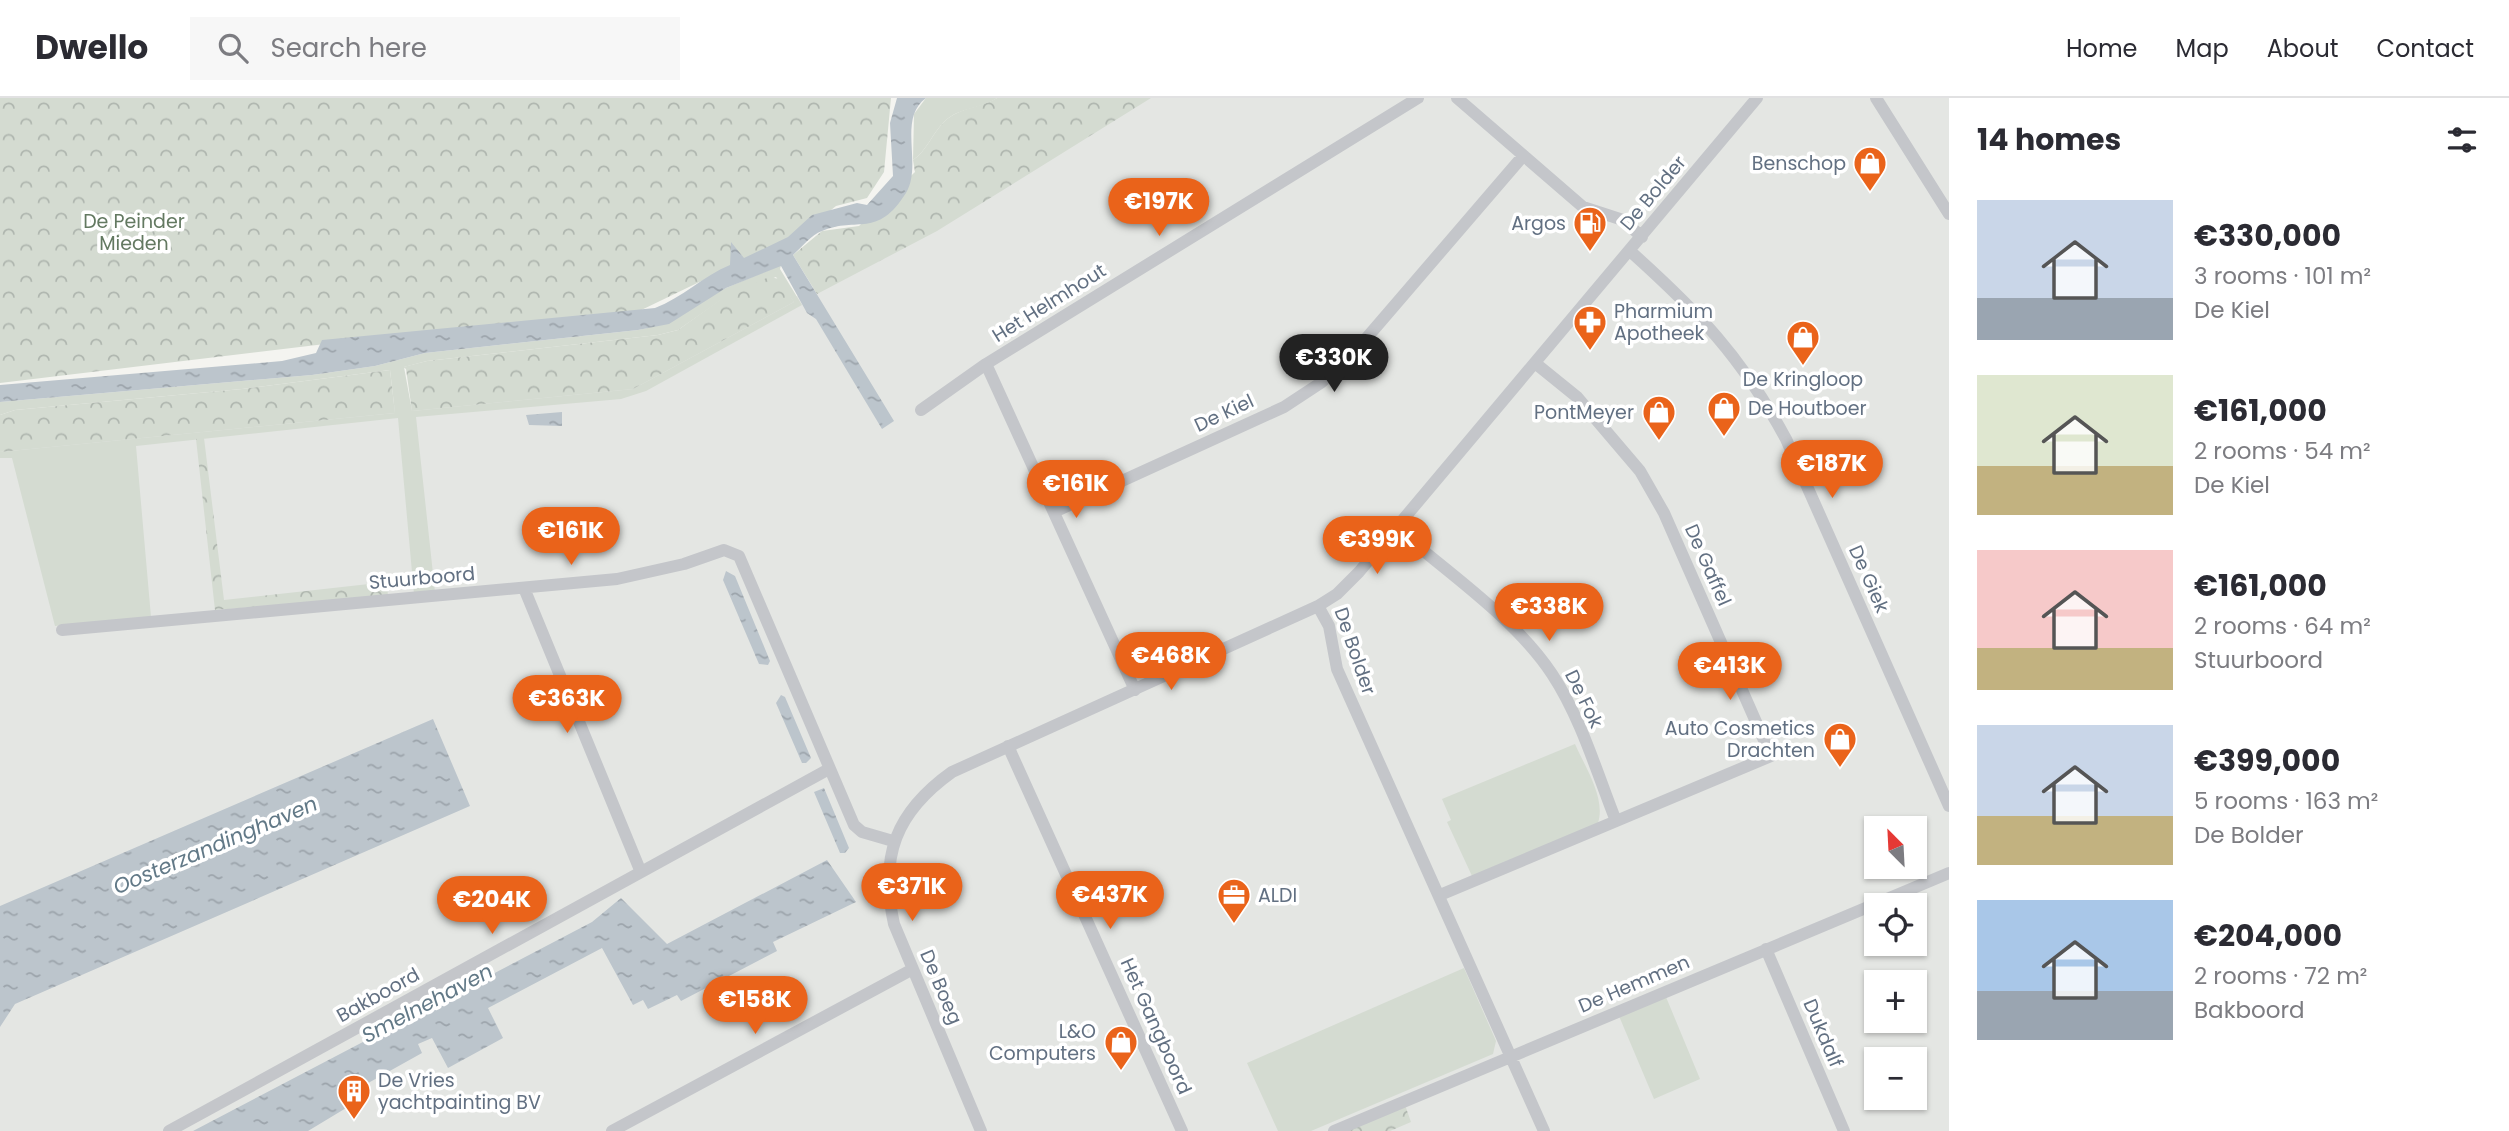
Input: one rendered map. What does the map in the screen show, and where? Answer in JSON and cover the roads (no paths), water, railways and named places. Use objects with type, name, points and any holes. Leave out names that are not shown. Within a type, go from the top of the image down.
[{"type":"street","name":"Het Helmhout","points":[[921,410],[986,364],[1418,98]]},
{"type":"street","points":[[1457,98],[1583,207],[1623,220],[1642,237]]},
{"type":"street","name":"De Bolder","points":[[1544,1131],[1338,669],[1329,626],[1318,606],[1352,579],[1757,98]]},
{"type":"street","points":[[1876,98],[1949,214]]},
{"type":"street","name":"De Kiel","points":[[1054,512],[1284,407],[1322,382],[1358,348],[1524,156]]},
{"type":"street","name":"De Giek","points":[[1630,251],[1696,311],[1737,358],[1763,397],[1786,439],[1949,806]]},
{"type":"street","name":"De Gaffel","points":[[1440,895],[1771,756],[1664,513],[1640,471],[1577,397],[1535,363]]},
{"type":"street","name":"Het Helmhout","points":[[986,364],[1135,690]]},
{"type":"street","name":"De Fok","points":[[1396,528],[1529,644],[1552,674],[1569,706],[1616,821]]},
{"type":"street","name":"Stuurboord","points":[[62,630],[617,579],[684,564],[724,550],[739,556],[855,825],[862,832],[893,841]]},
{"type":"street","points":[[524,588],[640,870]]},
{"type":"street","points":[[1008,746],[1318,606]]},
{"type":"street","name":"De Boeg","points":[[981,1131],[894,923],[888,897],[893,841],[906,815],[926,790],[952,772],[1008,746]]},
{"type":"street","name":"Het Gangboord","points":[[1008,746],[1182,1131]]},
{"type":"street","name":"Bakboord","points":[[169,1131],[624,882],[640,870],[829,769]]},
{"type":"street","name":"De Hemmen","points":[[1334,1131],[1949,873]]},
{"type":"street","name":"Dukdalf","points":[[1766,949],[1844,1131]]},
{"type":"street","points":[[612,1131],[913,969]]},
{"type":"water","points":[[897,98],[926,98],[913,118],[911,182],[906,193],[886,216],[867,224],[846,225],[822,231],[810,238],[793,255],[894,421],[882,429],[816,319],[807,313],[781,266],[726,288],[669,324],[638,330],[425,353],[375,366],[312,375],[0,402],[0,385],[282,361],[316,353],[322,340],[655,308],[730,265],[731,242],[744,258],[788,237],[812,215],[857,203],[867,205],[893,176],[890,123]]},
{"type":"water","points":[[562,412],[562,426],[529,425],[526,415]]},
{"type":"water","points":[[726,571],[735,576],[770,661],[768,665],[759,664],[723,580]]},
{"type":"water","points":[[781,695],[785,697],[811,758],[806,763],[802,763],[776,703]]},
{"type":"water","name":"Oosterzandinghaven","points":[[433,719],[470,806],[15,1004],[0,1027],[0,906]]},
{"type":"water","points":[[824,788],[849,848],[845,853],[840,853],[814,792]]},
{"type":"water","points":[[827,860],[856,902],[773,942],[777,951],[681,1001],[677,995],[648,1009],[643,1000],[633,1005],[602,948],[488,1008],[503,1038],[448,1068],[432,1038],[418,1044],[422,1053],[361,1087],[366,1096],[308,1131],[193,1131],[592,922],[621,898],[667,944]]},
{"type":"place","name":"Benschop","points":[[1870,193]]},
{"type":"place","name":"Argos","points":[[1590,253]]},
{"type":"place","name":"Pharmium Apotheek","points":[[1590,352]]},
{"type":"place","name":"De Kringloop","points":[[1803,367]]},
{"type":"place","name":"De Houtboer","points":[[1724,438]]},
{"type":"place","name":"PontMeyer","points":[[1659,442]]},
{"type":"place","name":"Auto Cosmetics Drachten","points":[[1840,769]]},
{"type":"place","name":"ALDI","points":[[1234,925]]},
{"type":"place","name":"L&O Computers","points":[[1121,1072]]},
{"type":"place","name":"De Vries yachtpainting BV","points":[[354,1121]]},
{"type":"park label","name":"De Peinder Mieden","points":[[134,232]]},
{"type":"water label","name":"Smelnehaven","points":[[427,1003]]}]
